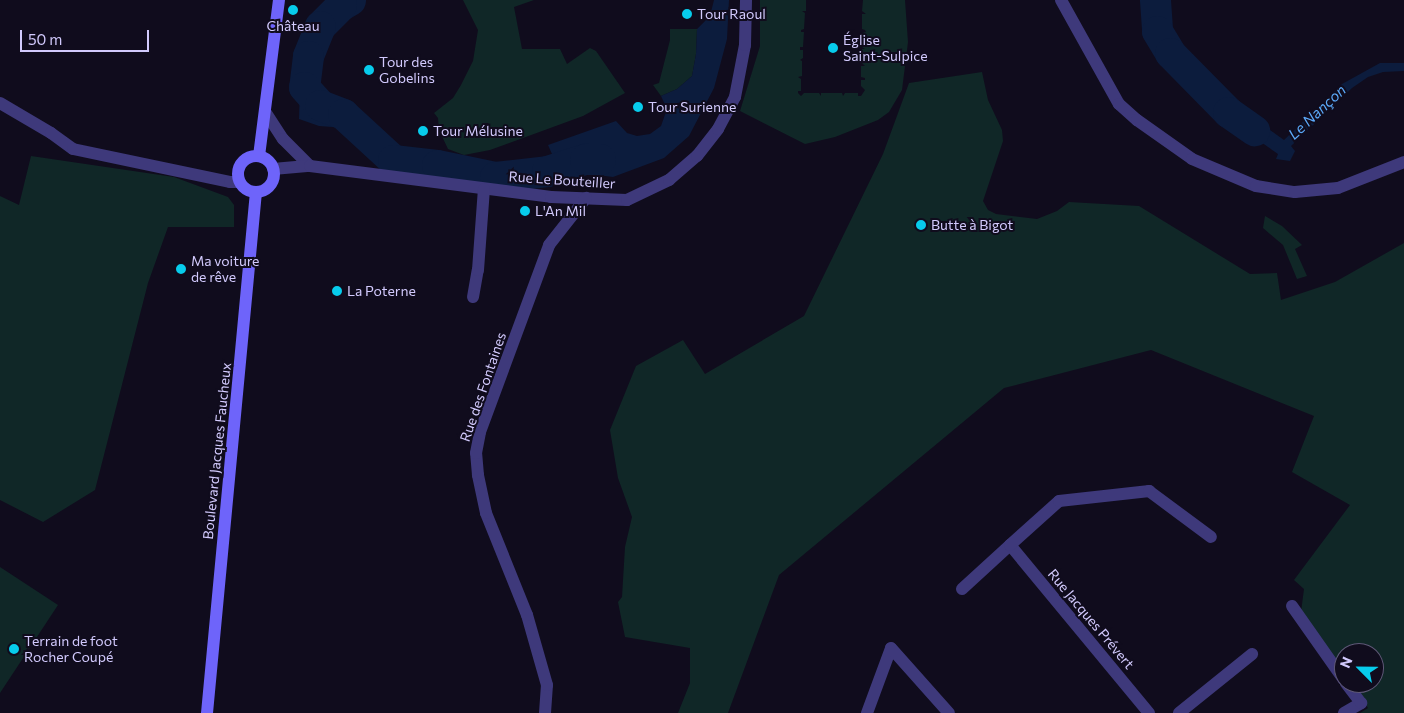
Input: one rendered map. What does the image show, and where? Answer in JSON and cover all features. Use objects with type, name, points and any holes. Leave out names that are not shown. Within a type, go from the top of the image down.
[{"type":"main road","points":[[259,156],[279,0]]},
{"type":"main road","points":[[253,156],[259,156],[268,160],[273,169],[273,180],[270,185],[256,192],[246,189],[240,182],[238,171],[243,161],[253,156]]},
{"type":"main road","name":"Boulevard Jacques Faucheux","points":[[207,713],[256,192]]},
{"type":"street","name":"Rue Le Bouteiller","points":[[273,169],[310,166],[360,170],[551,197],[627,200],[669,180],[697,156],[718,130],[735,97],[745,45],[746,0]]},
{"type":"street","points":[[1061,0],[1119,104],[1137,120],[1192,159],[1256,186],[1295,192],[1338,188],[1404,162]]},
{"type":"street","points":[[0,103],[51,133],[73,149],[230,182],[240,182]]},
{"type":"street","points":[[266,113],[283,138],[310,166]]},
{"type":"street","points":[[472,297],[478,270],[484,189]]},
{"type":"street","name":"Rue des Fontaines","points":[[545,713],[547,685],[527,615],[486,513],[478,475],[476,453],[480,432],[549,245],[586,198]]},
{"type":"street","points":[[962,588],[1059,501],[1149,491],[1212,537]]},
{"type":"street","name":"Rue Jacques Prévert","points":[[1010,545],[1149,713]]},
{"type":"street","points":[[1292,606],[1334,666]]},
{"type":"street","points":[[867,713],[891,648],[949,713]]},
{"type":"street","points":[[1179,713],[1252,654]]},
{"type":"street","points":[[1344,713],[1361,703],[1354,693]]},
{"type":"green space","points":[[463,0],[534,0],[514,7],[522,49],[560,49],[567,64],[590,48],[596,51],[625,93],[583,116],[490,150],[464,155],[448,149],[439,130],[438,118],[434,113],[453,98],[461,85],[473,61],[478,30]]},
{"type":"green space","points":[[760,0],[806,0],[806,11],[802,11],[805,13],[804,29],[801,30],[801,32],[804,32],[803,47],[800,47],[800,50],[803,50],[803,58],[800,60],[802,61],[802,76],[798,77],[801,79],[801,91],[798,91],[798,93],[801,96],[804,93],[819,93],[821,96],[821,93],[842,93],[843,96],[845,93],[858,93],[858,96],[861,96],[865,90],[861,86],[861,80],[865,80],[865,78],[861,77],[861,66],[865,66],[862,63],[862,49],[865,49],[862,47],[862,33],[866,32],[862,29],[862,14],[866,14],[862,11],[863,0],[905,0],[908,42],[902,90],[889,112],[878,120],[835,137],[805,144],[740,111],[760,46]]},
{"type":"green space","points":[[670,29],[697,29],[696,54],[692,76],[677,89],[661,96],[653,85],[659,83],[670,40]]},
{"type":"green space","points":[[982,72],[988,100],[1002,130],[1003,141],[983,201],[988,210],[996,214],[1037,219],[1057,211],[1069,202],[1139,206],[1250,274],[1277,273],[1281,300],[1335,282],[1404,243],[1404,713],[1360,713],[1368,708],[1358,693],[1384,693],[1384,643],[1334,643],[1334,659],[1301,612],[1304,589],[1294,580],[1350,505],[1292,472],[1314,416],[1151,350],[1004,388],[779,575],[728,713],[678,713],[690,683],[690,648],[625,637],[618,602],[622,597],[625,547],[632,517],[618,478],[610,430],[636,366],[683,340],[705,374],[804,316],[883,154],[909,83]]},
{"type":"green space","points":[[31,156],[174,177],[228,197],[234,205],[234,227],[168,227],[148,283],[95,490],[43,522],[0,500],[0,196],[19,205]]},
{"type":"green space","points":[[1265,216],[1282,226],[1302,245],[1295,249],[1307,276],[1297,279],[1283,245],[1263,228]]},
{"type":"green space","name":"Terrain de foot Rocher Coupé","points":[[0,567],[58,605],[0,693]]},
{"type":"water","points":[[714,0],[729,0],[727,39],[714,88],[689,136],[664,158],[613,177],[559,170],[548,145],[616,121],[627,133],[637,136],[650,134],[661,126],[667,109],[661,96],[677,89],[692,76],[696,54],[697,29],[710,16]]},
{"type":"water","points":[[1146,0],[1161,0],[1160,18],[1164,33],[1184,66],[1221,95],[1212,107],[1186,87],[1161,54],[1150,29]]},
{"type":"water","points":[[1380,63],[1404,63],[1404,71],[1383,72],[1368,77],[1352,88],[1291,146],[1295,151],[1290,161],[1276,159],[1278,154],[1215,110],[1224,97],[1284,140],[1342,84]]},
{"type":"water","points":[[300,88],[314,89],[323,98],[329,98],[348,109],[333,127],[319,126],[299,119]]},
{"type":"waterway","points":[[350,0],[341,5],[320,26],[308,56],[304,87],[320,105],[343,114],[393,160],[437,165],[495,177],[547,171],[585,159],[600,159]]},
{"type":"waterway","name":"Le Nançon","points":[[1155,0],[1157,31],[1170,53],[1228,112],[1254,130]]},
{"type":"place","name":"Château","points":[[293,10]]},
{"type":"place","name":"Tour Raoul","points":[[687,14]]},
{"type":"place","name":"Église Saint-Sulpice","points":[[833,48]]},
{"type":"place","name":"Tour des Gobelins","points":[[369,70]]},
{"type":"place","name":"Tour Surienne","points":[[638,107]]},
{"type":"place","name":"Tour Mélusine","points":[[423,131]]},
{"type":"place","name":"L'An Mil","points":[[525,211]]},
{"type":"place","name":"Butte à Bigot","points":[[921,225]]},
{"type":"place","name":"Ma voiture de rêve","points":[[181,269]]},
{"type":"place","name":"La Poterne","points":[[337,291]]},
{"type":"place","name":"Terrain de foot Rocher Coupé","points":[[14,649]]}]
